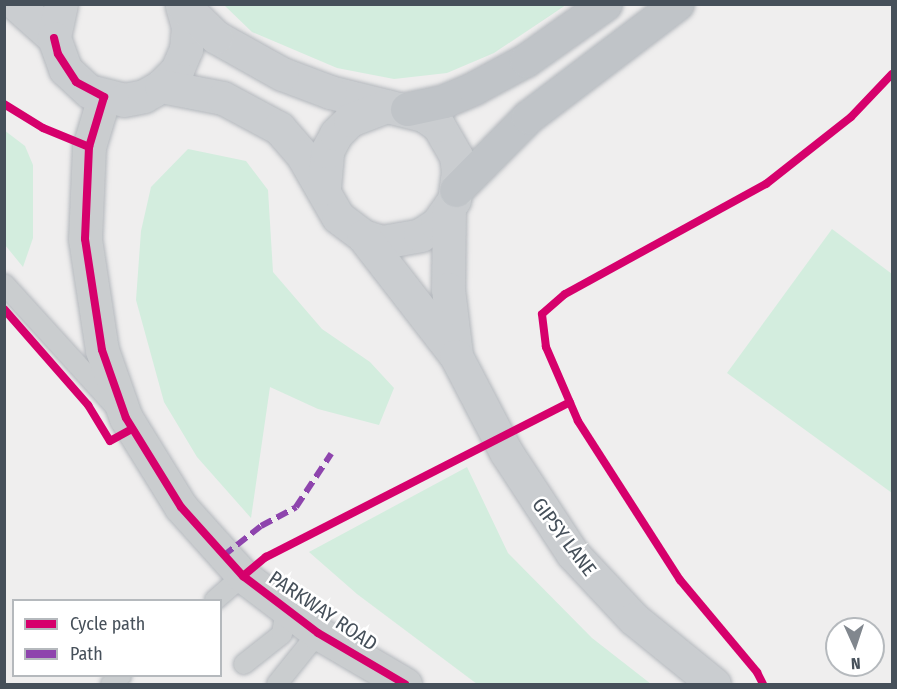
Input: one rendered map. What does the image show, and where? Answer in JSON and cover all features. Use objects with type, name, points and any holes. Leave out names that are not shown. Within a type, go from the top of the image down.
[{"type":"highway","points":[[397,108],[444,101],[474,88],[526,60],[605,4]]},
{"type":"highway","points":[[453,199],[528,117],[677,4]]},
{"type":"main road","points":[[16,4],[54,38]]},
{"type":"main road","points":[[61,4],[54,38],[61,61],[76,82],[104,97],[124,100],[162,86],[177,70],[186,49],[188,27],[182,5]]},
{"type":"main road","points":[[162,86],[223,99],[279,128],[324,188],[338,217],[363,236],[382,242],[420,236],[453,199],[458,172],[449,140],[438,125],[397,108],[330,92],[282,74],[216,37],[182,5]]},
{"type":"main road","points":[[324,188],[327,151],[336,134],[350,120],[397,108]]},
{"type":"main road","name":"GIPSY LANE","points":[[453,199],[447,289],[456,356]]},
{"type":"main road","name":"GIPSY LANE","points":[[363,236],[456,356],[506,452],[572,553],[634,619],[714,684]]},
{"type":"street","name":"PARKWAY ROAD","points":[[104,97],[89,147],[85,239],[102,350],[126,418],[181,507],[243,576],[318,633],[405,684]]},
{"type":"lane","points":[[4,284],[126,418]]},
{"type":"lane","points":[[216,599],[243,576]]},
{"type":"lane","points":[[244,664],[282,634],[286,609]]},
{"type":"lane","points":[[277,684],[318,633]]},
{"type":"green space","points":[[224,5],[566,5],[494,53],[447,73],[394,79],[337,68],[252,32]]},
{"type":"green space","points":[[4,130],[25,146],[33,165],[33,238],[23,267],[5,245]]},
{"type":"green space","points":[[188,149],[246,161],[268,190],[273,272],[322,329],[370,362],[394,388],[379,425],[318,409],[270,387],[251,518],[197,457],[164,402],[136,300],[141,231],[151,187]]},
{"type":"green space","points":[[832,229],[892,274],[892,493],[727,373]]},
{"type":"green space","points":[[467,467],[508,553],[592,638],[651,684],[477,684],[357,594],[309,552]]},
{"type":"marked path","points":[[223,556],[261,526],[296,507],[331,454]]},
{"type":"cycle path","points":[[54,38],[58,54],[76,82],[104,97],[89,147],[85,239],[102,350],[126,418],[181,507],[243,576],[318,633],[405,684]]},
{"type":"cycle path","points":[[763,684],[757,672],[680,580],[578,421],[546,347],[542,314],[565,294],[766,184],[851,117],[892,74]]},
{"type":"cycle path","points":[[4,104],[43,128],[89,147]]},
{"type":"cycle path","points":[[4,309],[88,405],[110,441],[132,429]]},
{"type":"cycle path","points":[[243,576],[266,557],[570,402]]}]
